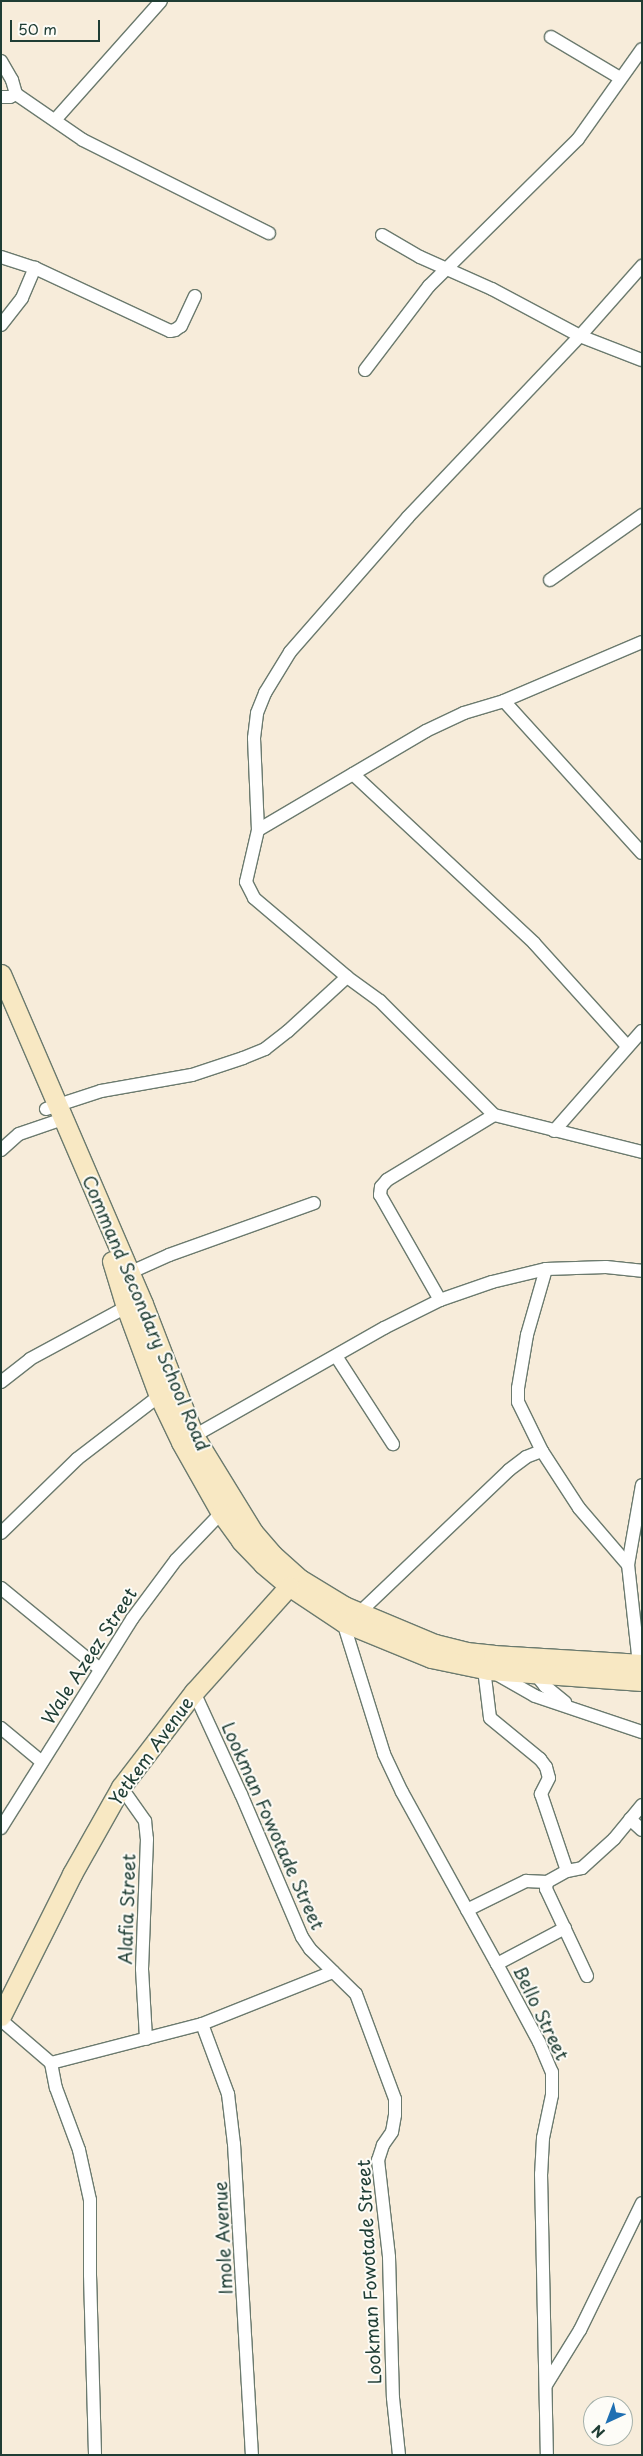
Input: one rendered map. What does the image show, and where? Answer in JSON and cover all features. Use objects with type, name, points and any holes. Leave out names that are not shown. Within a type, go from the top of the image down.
[{"type":"main road","name":"Command Secondary School Road","points":[[1,974],[75,1173],[117,1273],[126,1306],[159,1396],[181,1442],[222,1514],[241,1541],[263,1564],[289,1586],[431,1658],[487,1669],[532,1665],[641,1670]]},
{"type":"main road","name":"Command Secondary School Road","points":[[1,1005],[129,1273],[194,1436],[253,1532],[273,1555],[300,1579],[351,1617],[466,1652],[532,1665]]},
{"type":"main road","name":"Yetkem Avenue","points":[[1,2016],[72,1874],[121,1788],[194,1692],[289,1586]]},
{"type":"street","points":[[55,120],[161,1]]},
{"type":"street","points":[[552,37],[620,78]]},
{"type":"street","points":[[366,370],[429,286],[578,139],[642,49]]},
{"type":"street","points":[[1,60],[12,80],[16,94],[83,140],[269,233]]},
{"type":"street","points":[[1,98],[16,94]]},
{"type":"street","points":[[382,235],[447,270],[492,289],[580,336],[642,360]]},
{"type":"street","points":[[1,257],[35,268],[170,331],[176,330],[181,326],[195,296]]},
{"type":"street","points":[[642,266],[580,336],[408,517],[290,652],[277,672],[257,714],[254,738],[258,830],[246,882],[249,891],[347,977],[380,1001],[494,1115],[642,1152]]},
{"type":"street","points":[[1,324],[22,298],[35,268]]},
{"type":"street","points":[[550,580],[642,515]]},
{"type":"street","points":[[258,830],[353,774],[464,713],[504,701],[640,646]]},
{"type":"street","points":[[504,701],[642,853]]},
{"type":"street","points":[[353,774],[534,943],[627,1046]]},
{"type":"street","points":[[1,1150],[19,1134],[101,1091],[192,1074],[258,1052],[288,1031],[347,977]]},
{"type":"street","points":[[554,1131],[642,1031]]},
{"type":"street","points":[[440,1300],[380,1195],[381,1187],[387,1180],[494,1115]]},
{"type":"street","points":[[129,1273],[170,1255],[314,1203]]},
{"type":"street","points":[[194,1436],[440,1300],[492,1282],[546,1269],[606,1267],[642,1271]]},
{"type":"street","points":[[546,1269],[527,1335],[518,1388],[518,1402],[542,1451],[579,1508],[628,1565]]},
{"type":"street","points":[[1,1382],[30,1359],[126,1306]]},
{"type":"street","points":[[336,1356],[393,1444]]},
{"type":"street","points":[[1,1534],[77,1459],[159,1396]]},
{"type":"street","points":[[351,1617],[509,1470],[526,1457],[542,1451]]},
{"type":"street","points":[[641,1670],[628,1565],[642,1485]]},
{"type":"street","name":"Wale Azeez Street","points":[[1,1828],[132,1619],[176,1560],[222,1514]]},
{"type":"street","points":[[1,1588],[100,1669]]},
{"type":"street","name":"Bello Street","points":[[351,1617],[384,1754],[402,1792],[497,1964],[552,2072],[552,2096],[543,2138],[541,2174],[546,2455]]},
{"type":"street","points":[[532,1665],[545,1686],[573,1708]]},
{"type":"street","points":[[487,1669],[535,1696],[642,1732]]},
{"type":"street","points":[[487,1669],[490,1718],[546,1766],[549,1778],[541,1794],[567,1871]]},
{"type":"street","name":"Lookman Fowotade Street","points":[[194,1692],[241,1794],[302,1937],[333,1972],[356,1994],[394,2099],[395,2115],[392,2132],[383,2145],[378,2160],[389,2257],[393,2398],[399,2455]]},
{"type":"street","points":[[1,1728],[42,1762]]},
{"type":"street","name":"Alafia Street","points":[[121,1788],[145,1822],[147,1839],[142,1970],[146,2039]]},
{"type":"street","points":[[467,1910],[526,1881],[547,1882],[567,1871],[582,1868],[614,1839],[642,1804]]},
{"type":"street","points":[[630,1819],[642,1830]]},
{"type":"street","points":[[547,1882],[546,1889],[587,1976]]},
{"type":"street","points":[[497,1964],[565,1928]]},
{"type":"street","points":[[51,2063],[202,2024],[333,1972]]},
{"type":"street","points":[[1,2020],[51,2063],[56,2088],[79,2150],[90,2200],[90,2285],[96,2455]]},
{"type":"street","name":"Imole Avenue","points":[[202,2024],[228,2094],[234,2144],[252,2455]]},
{"type":"street","points":[[546,2385],[580,2330],[642,2203]]}]
